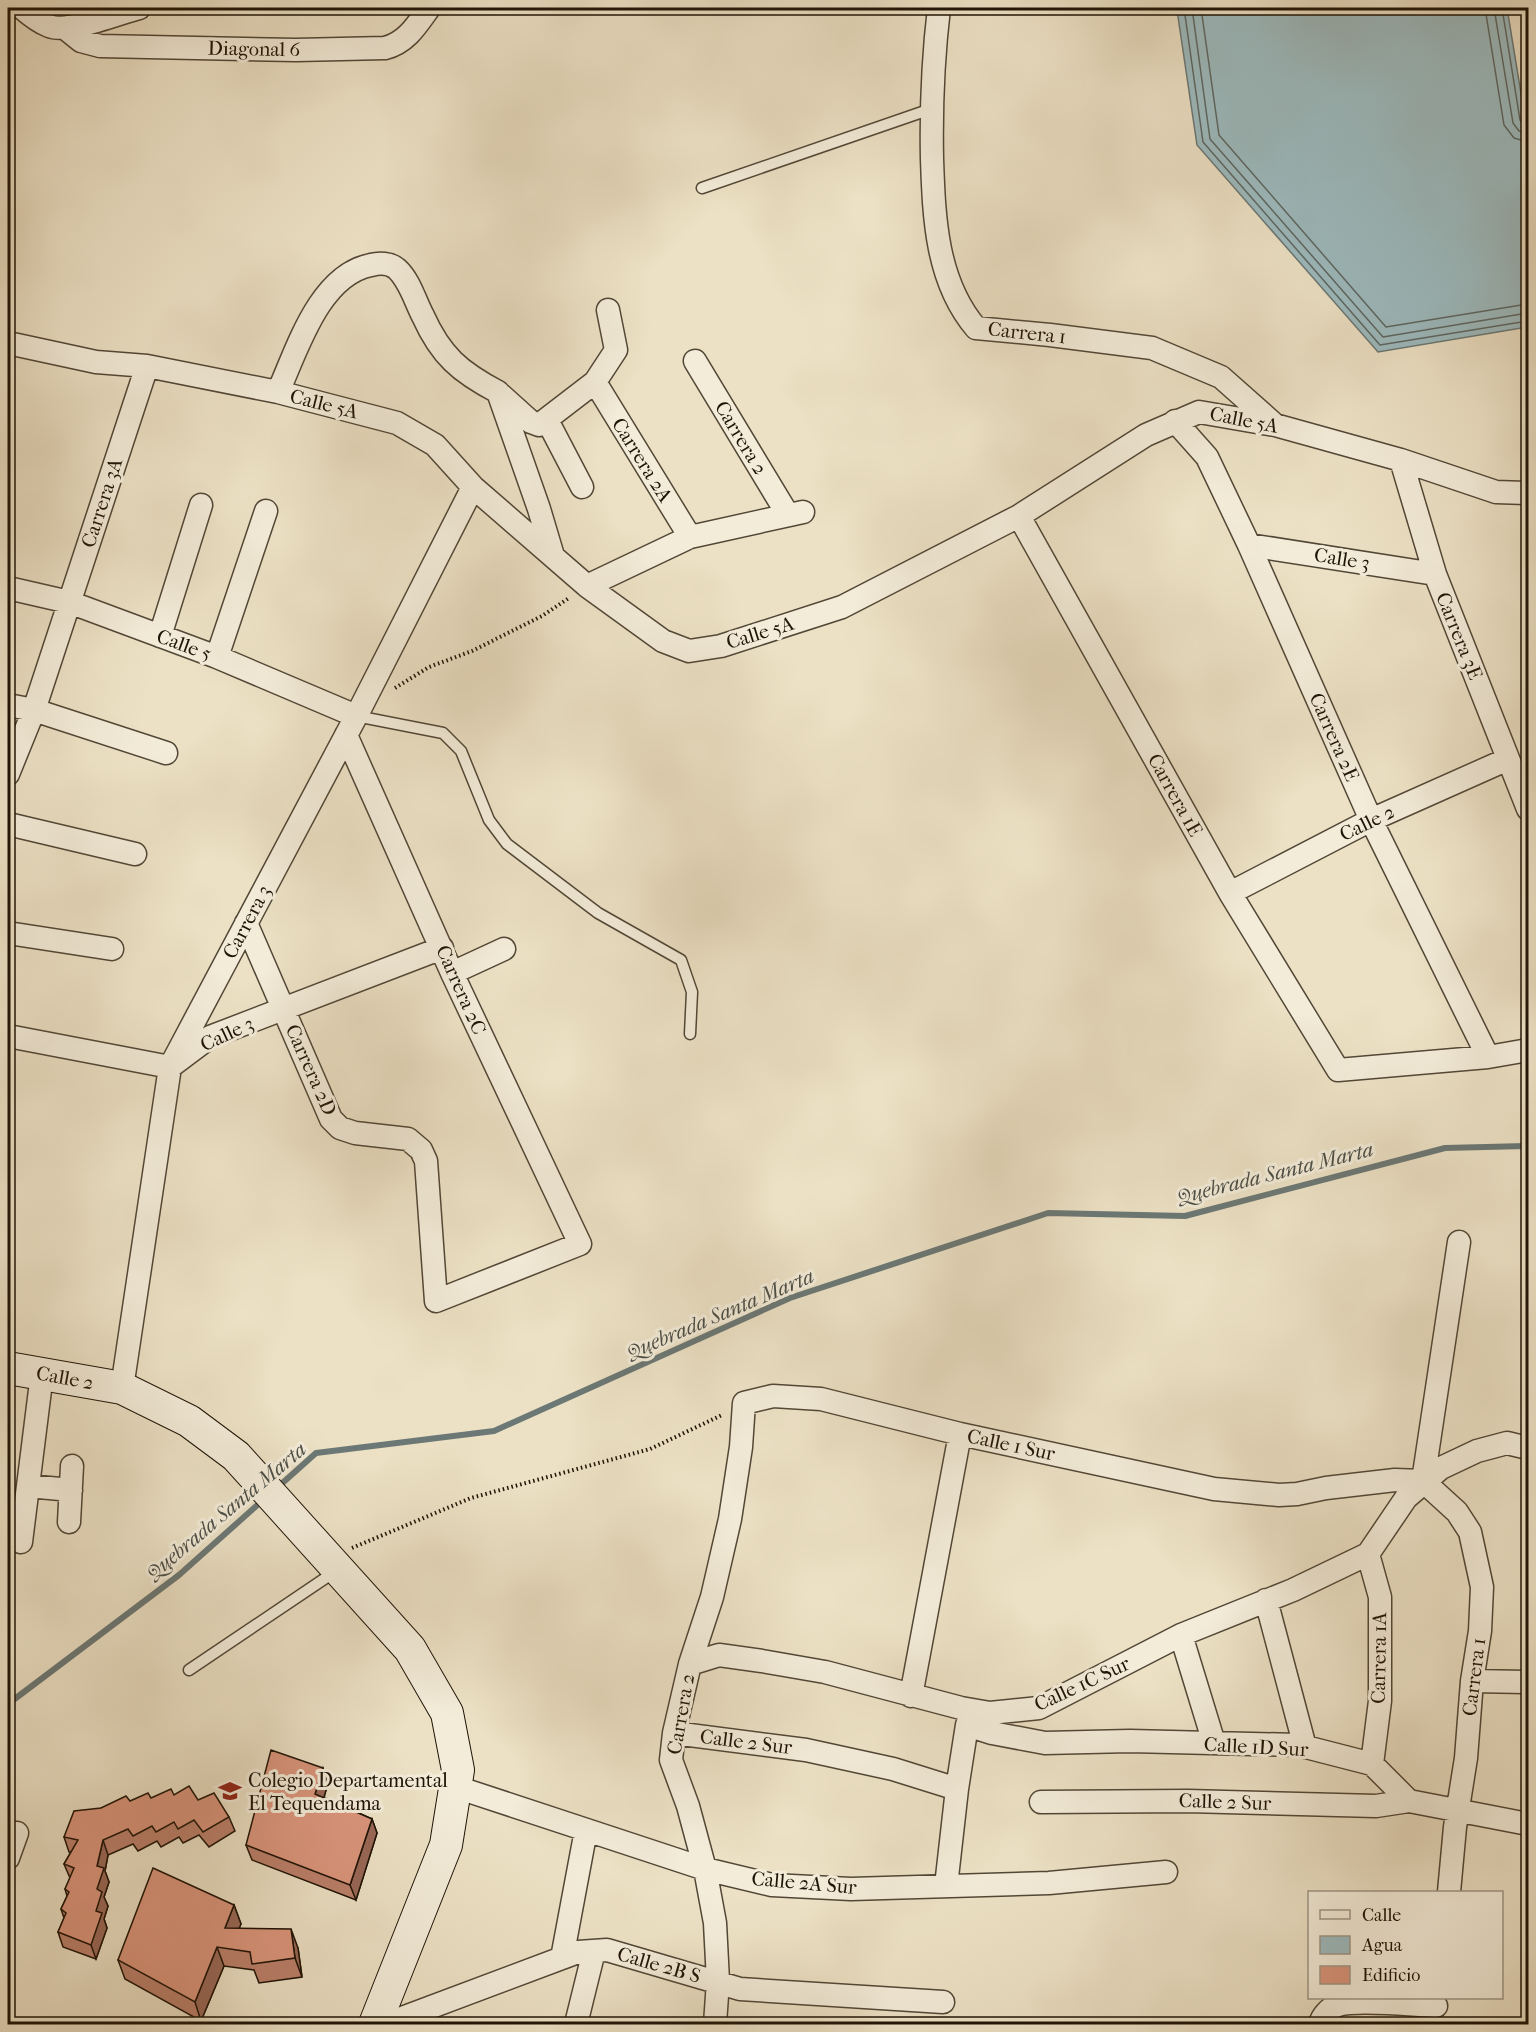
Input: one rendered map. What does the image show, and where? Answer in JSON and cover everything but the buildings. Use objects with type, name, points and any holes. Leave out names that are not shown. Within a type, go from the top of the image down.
[{"type":"main road","name":"Calle 2","points":[[8,1368],[122,1388],[189,1421],[236,1456],[411,1649],[447,1713],[458,1770],[446,1845],[375,2025]]},
{"type":"street","points":[[22,8],[50,27],[66,29],[139,8]]},
{"type":"street","name":"Diagonal 6","points":[[66,29],[81,41],[100,46],[296,50],[384,48],[398,45],[429,8]]},
{"type":"street","name":"Carrera 1","points":[[939,10],[931,110],[934,210],[938,244],[950,282],[965,316],[976,328],[1152,348],[1221,377],[1275,425]]},
{"type":"street","points":[[278,392],[317,307],[331,288],[363,266],[380,263],[395,267],[406,280],[441,350],[467,376],[498,392],[531,422],[539,425],[595,382],[616,351],[608,310]]},
{"type":"street","points":[[8,343],[96,362],[147,366]]},
{"type":"street","name":"Carrera 2","points":[[690,537],[795,513],[695,361]]},
{"type":"street","name":"Calle 5A","points":[[147,366],[278,392],[397,423],[435,445],[473,487],[587,586],[663,641],[689,651],[722,646],[842,607],[1019,516],[1146,435],[1199,412],[1275,425],[1401,460],[1496,492],[1528,493]]},
{"type":"street","name":"Carrera 3A","points":[[8,774],[34,710],[147,366]]},
{"type":"street","name":"Carrera 2A","points":[[595,382],[690,537]]},
{"type":"street","points":[[498,392],[554,556]]},
{"type":"street","points":[[547,420],[582,487]]},
{"type":"street","name":"Carrera 2E","points":[[1175,421],[1207,457],[1249,545],[1371,820],[1488,1057]]},
{"type":"street","name":"Carrera 3E","points":[[1401,460],[1435,574],[1528,809]]},
{"type":"street","name":"Carrera 3","points":[[122,1388],[170,1067],[354,719],[473,487]]},
{"type":"street","points":[[160,636],[201,505]]},
{"type":"street","points":[[217,657],[266,511]]},
{"type":"street","name":"Carrera 1E","points":[[1019,516],[1230,893],[1338,1070],[1488,1057]]},
{"type":"street","points":[[587,586],[690,537]]},
{"type":"street","name":"Calle 3","points":[[1249,545],[1435,574]]},
{"type":"street","name":"Calle 5","points":[[8,588],[69,602],[217,657],[354,719]]},
{"type":"street","points":[[8,705],[34,710],[166,753]]},
{"type":"street","name":"Carrera 2C","points":[[354,719],[452,973],[580,1244],[436,1301]]},
{"type":"street","name":"Calle 2","points":[[1230,893],[1371,820],[1508,759]]},
{"type":"street","points":[[8,824],[135,854]]},
{"type":"street","name":"Carrera 2D","points":[[246,923],[331,1119],[340,1128],[355,1133],[408,1139],[421,1150],[426,1161],[436,1301]]},
{"type":"street","points":[[8,933],[112,950]]},
{"type":"street","name":"Calle 3","points":[[170,1067],[210,1037],[442,948]]},
{"type":"street","points":[[452,973],[504,949]]},
{"type":"street","points":[[8,1036],[170,1067]]},
{"type":"street","points":[[1488,1057],[1528,1050]]},
{"type":"street","points":[[1423,1481],[1459,1242]]},
{"type":"street","points":[[21,1542],[42,1374]]},
{"type":"street","name":"Calle 1 Sur","points":[[744,1403],[774,1396],[821,1400],[960,1434],[1214,1489],[1280,1495],[1395,1480],[1423,1481]]},
{"type":"street","name":"Carrera 2","points":[[715,2025],[718,1981],[716,1923],[705,1869],[688,1806],[671,1760],[674,1733],[690,1664],[712,1597],[729,1519],[741,1447],[744,1403]]},
{"type":"street","points":[[911,1696],[960,1434]]},
{"type":"street","points":[[1368,1554],[1406,1498],[1423,1481],[1441,1468],[1477,1451],[1507,1443],[1528,1448]]},
{"type":"street","points":[[69,1522],[72,1466]]},
{"type":"street","name":"Carrera 1","points":[[1423,1481],[1457,1512],[1470,1532],[1482,1587],[1480,1631],[1472,1681],[1466,1758],[1449,1891]]},
{"type":"street","points":[[28,1486],[70,1490]]},
{"type":"street","name":"Calle 1C Sur","points":[[690,1664],[719,1655],[762,1660],[825,1672],[911,1696],[970,1717],[1039,1708],[1181,1635],[1293,1590],[1368,1554]]},
{"type":"street","name":"Carrera 1A","points":[[1368,1554],[1380,1597],[1380,1701],[1372,1764]]},
{"type":"street","points":[[1266,1600],[1305,1747]]},
{"type":"street","points":[[1181,1635],[1214,1743]]},
{"type":"street","points":[[1472,1681],[1528,1682]]},
{"type":"street","points":[[946,1886],[957,1789],[970,1717]]},
{"type":"street","name":"Calle 1D Sur","points":[[970,1717],[992,1733],[1045,1743],[1130,1741],[1298,1745],[1372,1764]]},
{"type":"street","name":"Calle 2 Sur","points":[[674,1733],[807,1749],[893,1769],[957,1789]]},
{"type":"street","points":[[1372,1764],[1409,1801],[1528,1824]]},
{"type":"street","name":"Calle 2A Sur","points":[[456,1787],[705,1869],[772,1884],[851,1889],[1049,1883],[1166,1872]]},
{"type":"street","name":"Calle 2 Sur","points":[[1041,1802],[1188,1801],[1376,1806],[1409,1801]]},
{"type":"street","points":[[562,1958],[586,1830]]},
{"type":"street","points":[[8,1858],[12,1833]]},
{"type":"street","name":"Calle 2B S","points":[[386,2025],[578,1952],[607,1950],[740,1989],[943,2002]]},
{"type":"street","points":[[576,2025],[594,1951]]},
{"type":"street","points":[[1321,2021],[1337,2005],[1359,2003],[1436,2009]]},
{"type":"lane","points":[[702,188],[931,110]]},
{"type":"lane","points":[[354,719],[443,733],[461,751],[489,820],[507,844],[598,912],[681,960],[692,992],[690,1034]]},
{"type":"lane","points":[[189,1670],[334,1563]]},
{"type":"path","points":[[354,719],[429,667],[472,651],[542,616],[587,586]]},
{"type":"path","points":[[334,1563],[471,1498],[650,1449],[744,1403]]},
{"type":"water","points":[[1195,8],[1507,8],[1528,136],[1528,327],[1378,352],[1197,145],[1177,10]]},
{"type":"waterway","name":"Quebrada Santa Marta","points":[[278,1487],[316,1453],[494,1431],[790,1298],[1048,1213],[1185,1216],[1445,1148],[1528,1146]]},
{"type":"waterway","name":"Quebrada Santa Marta","points":[[8,1704],[179,1575],[263,1500]]},
{"type":"place","name":"Colegio Departamental El Tequendama","points":[[230,1791]]}]
